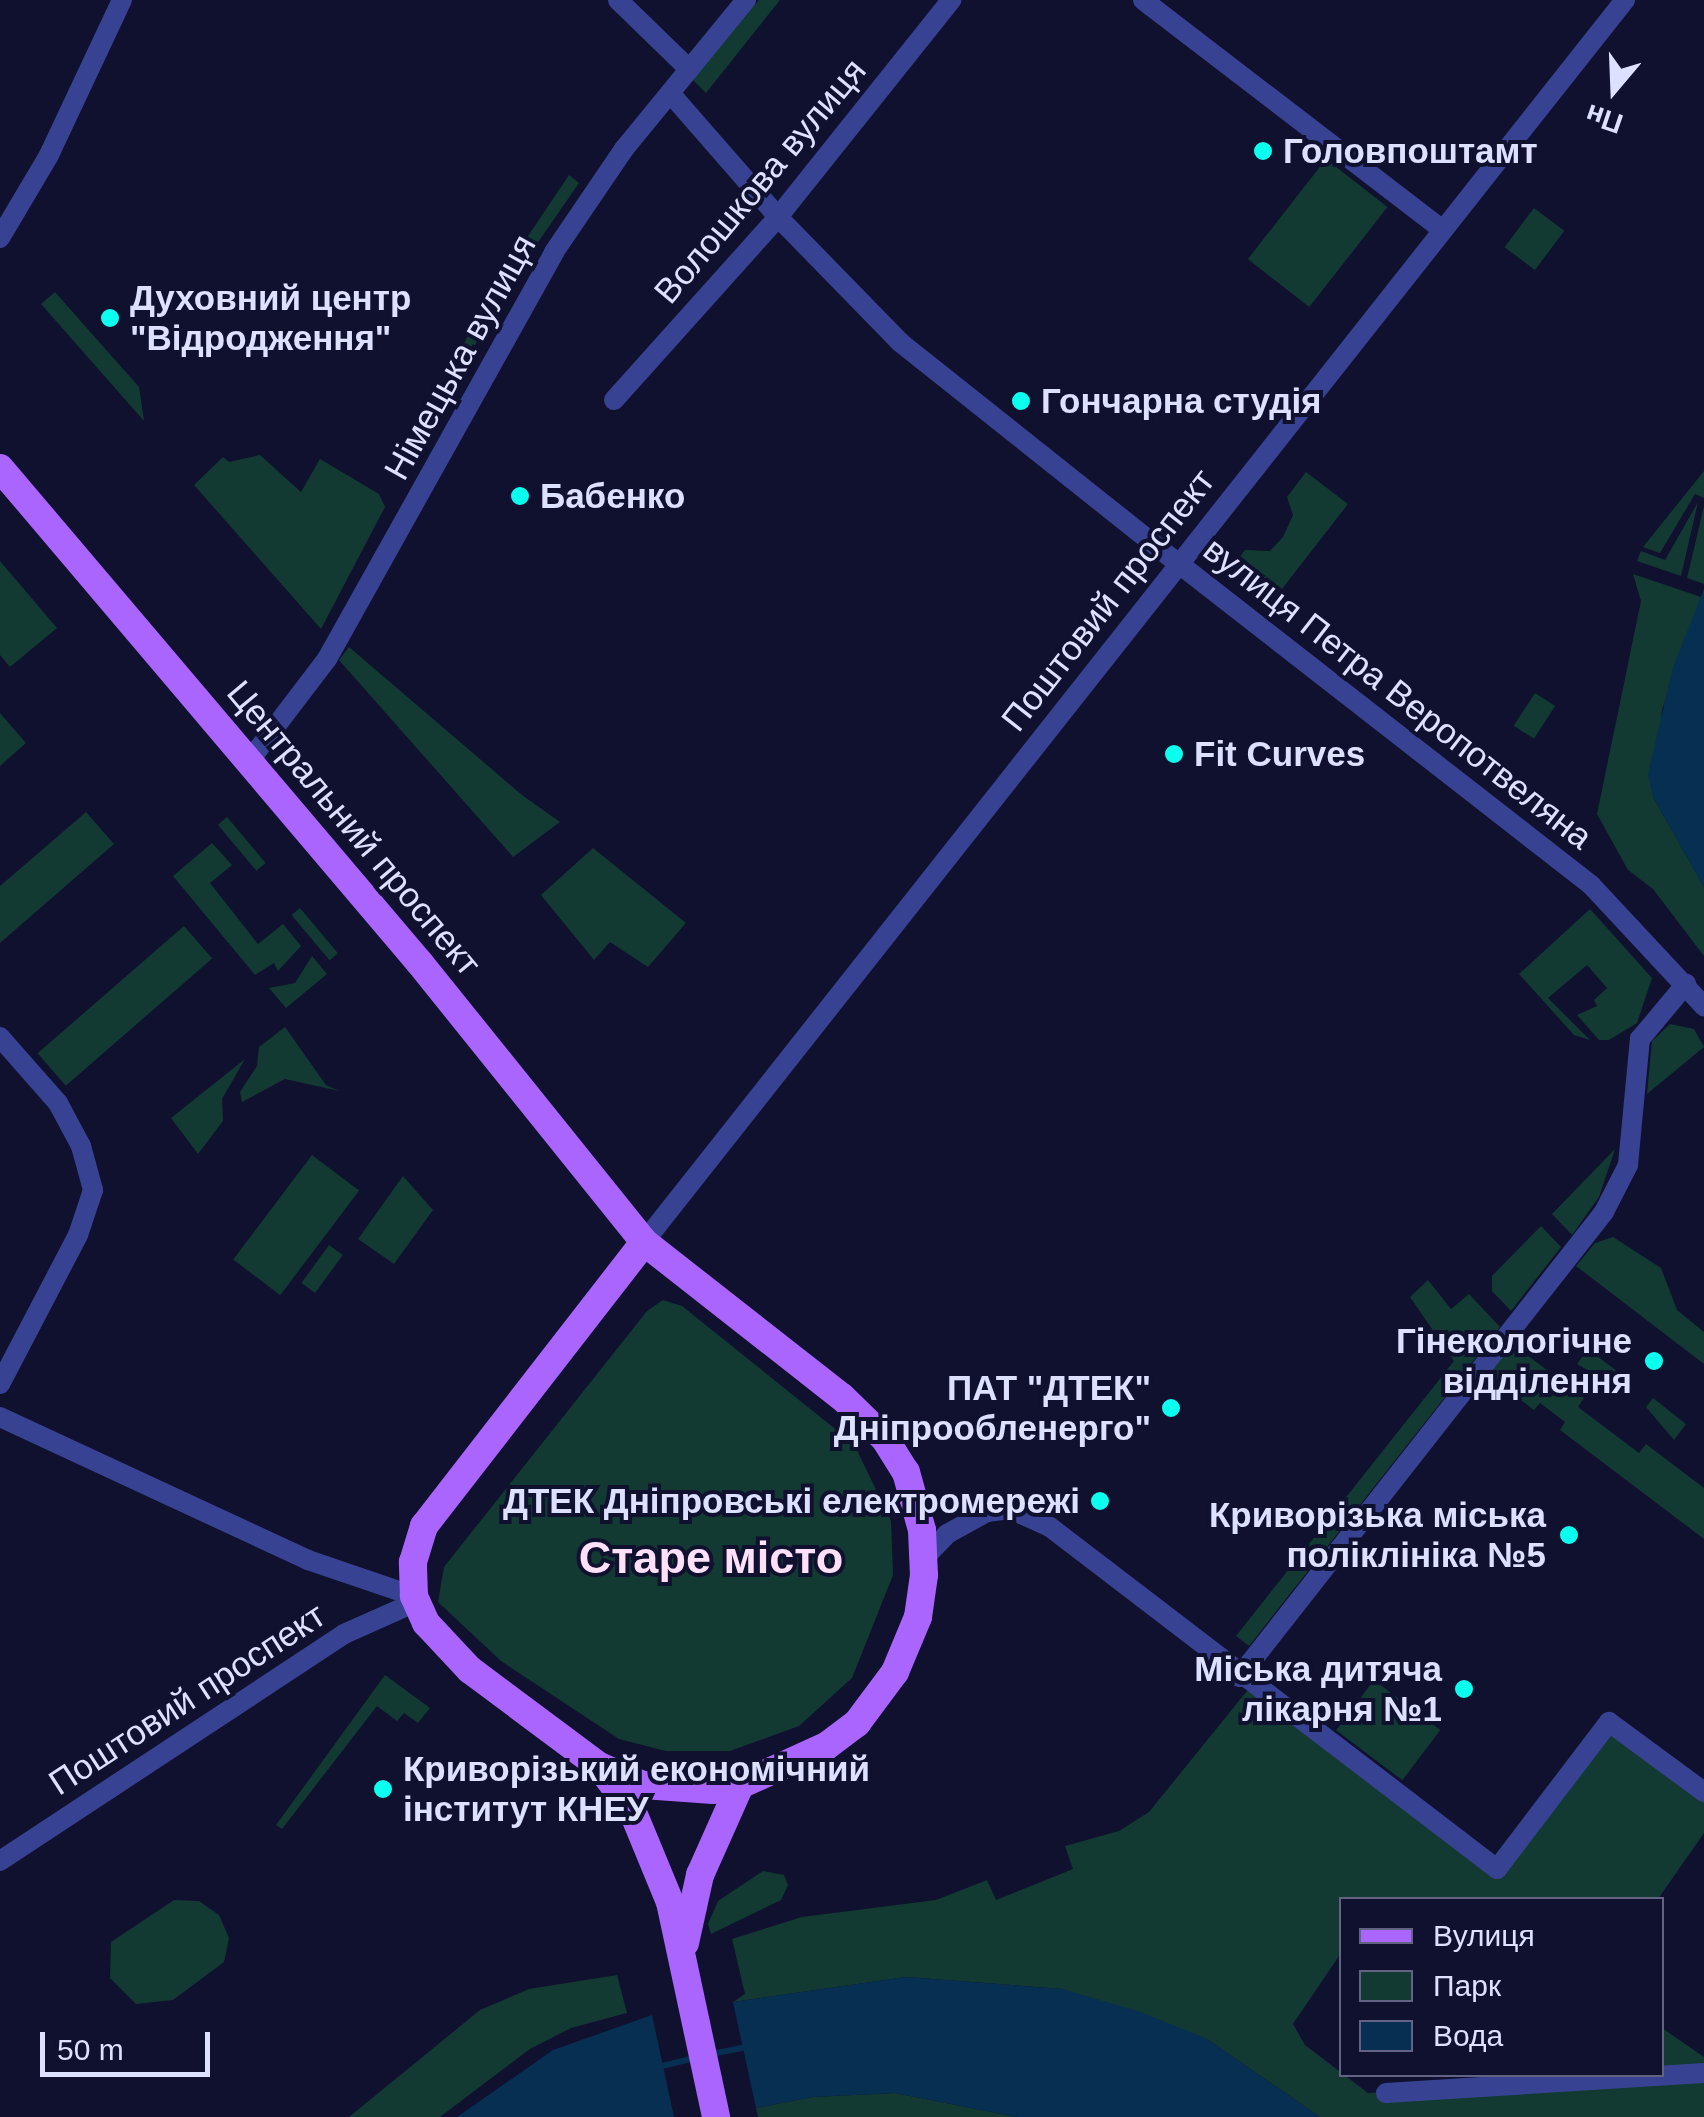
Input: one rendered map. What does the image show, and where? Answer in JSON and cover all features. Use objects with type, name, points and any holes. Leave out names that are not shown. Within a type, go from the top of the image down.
[{"type":"main road","name":"Центральний проспект","points":[[0,468],[250,760],[644,1242],[842,1396],[885,1439],[914,1494],[925,1557],[912,1633],[870,1708],[806,1758],[740,1785],[668,1790],[599,1766]]},
{"type":"main road","points":[[644,1242],[424,1526],[413,1562],[415,1599],[426,1623],[470,1670],[599,1766],[632,1810],[684,1950],[716,2117]]},
{"type":"main road","points":[[684,1950],[700,1875],[740,1785]]},
{"type":"street","points":[[0,238],[50,155],[122,0]]},
{"type":"street","points":[[618,0],[689,69]]},
{"type":"street","name":"Німецька вулиця","points":[[250,760],[327,659],[554,252],[689,69],[746,0]]},
{"type":"street","name":"Волошкова вулиця","points":[[614,400],[778,217],[951,0]]},
{"type":"street","points":[[1143,0],[1443,230]]},
{"type":"street","name":"Поштовий проспект","points":[[644,1242],[1625,0]]},
{"type":"street","name":"вулиця Петра Веропотвеляна","points":[[670,94],[778,217],[901,343],[1592,885],[1704,1006]]},
{"type":"street","points":[[1238,1677],[1604,1212],[1628,1166],[1640,1039],[1686,984]]},
{"type":"street","points":[[0,1038],[58,1103],[81,1146],[93,1190],[78,1234],[0,1384]]},
{"type":"street","points":[[0,1418],[308,1560],[415,1599]]},
{"type":"street","points":[[925,1557],[966,1521],[1010,1509],[1050,1526],[1238,1677],[1497,1869],[1609,1722],[1704,1792]]},
{"type":"street","name":"Поштовий проспект","points":[[0,1862],[344,1634],[415,1599]]},
{"type":"street","points":[[1664,2075],[1704,2072]]},
{"type":"street","points":[[1386,2094],[1632,2077]]},
{"type":"green space","points":[[759,0],[780,0],[706,93],[693,80]]},
{"type":"green space","points":[[1326,159],[1387,207],[1309,307],[1248,259]]},
{"type":"green space","points":[[569,175],[579,183],[494,306],[422,455],[413,450],[485,300]]},
{"type":"green space","points":[[1534,208],[1564,231],[1535,270],[1505,247]]},
{"type":"green space","points":[[55,292],[139,387],[144,421],[41,304]]},
{"type":"green space","points":[[260,455],[301,492],[320,459],[379,494],[385,507],[321,629],[194,485],[223,457],[229,462]]},
{"type":"green space","points":[[1704,471],[1704,498],[1695,494],[1660,553],[1643,547]]},
{"type":"green space","points":[[1306,472],[1348,504],[1271,603],[1229,571],[1245,550],[1270,551],[1283,537],[1293,515],[1287,497]]},
{"type":"green space","points":[[1698,502],[1681,576],[1637,561],[1641,551],[1665,560]]},
{"type":"green space","points":[[1704,506],[1704,584],[1687,578]]},
{"type":"green space","points":[[0,561],[57,628],[10,667],[0,655]]},
{"type":"green space","points":[[1633,574],[1701,597],[1662,710],[1653,797],[1704,887],[1704,956],[1653,889],[1628,870],[1597,814],[1641,601]]},
{"type":"green space","points":[[349,647],[522,795],[560,822],[513,857],[339,660]]},
{"type":"green space","points":[[1535,693],[1555,706],[1534,739],[1514,726]]},
{"type":"green space","points":[[0,713],[26,743],[0,766]]},
{"type":"green space","points":[[86,812],[114,844],[0,943],[0,886]]},
{"type":"green space","points":[[227,817],[266,863],[256,871],[218,825]]},
{"type":"green space","points":[[212,843],[232,865],[210,883],[258,944],[283,924],[301,946],[278,971],[274,963],[255,975],[173,876]]},
{"type":"green space","points":[[593,848],[686,923],[648,967],[610,942],[594,960],[541,895]]},
{"type":"green space","points":[[300,908],[338,953],[329,960],[292,915]]},
{"type":"green space","points":[[1590,909],[1652,978],[1637,1023],[1609,1040],[1599,1040],[1577,1015],[1597,1006],[1594,1000],[1607,988],[1587,965],[1548,998],[1590,1040],[1574,1035],[1519,974]]},
{"type":"green space","points":[[184,926],[212,958],[66,1086],[38,1053]]},
{"type":"green space","points":[[312,956],[327,974],[286,1008],[269,988],[295,983]]},
{"type":"green space","points":[[1670,1024],[1694,1029],[1704,1047],[1647,1094],[1652,1041]]},
{"type":"green space","points":[[285,1027],[326,1085],[339,1091],[285,1079],[242,1102],[240,1092],[257,1066],[259,1047]]},
{"type":"green space","points":[[245,1059],[222,1099],[223,1121],[198,1154],[171,1118]]},
{"type":"green space","points":[[1615,1149],[1599,1197],[1572,1235],[1552,1214]]},
{"type":"green space","points":[[312,1155],[359,1191],[280,1295],[233,1260]]},
{"type":"green space","points":[[403,1176],[433,1210],[394,1264],[358,1239]]},
{"type":"green space","points":[[1541,1226],[1561,1247],[1511,1311],[1492,1291],[1492,1276]]},
{"type":"green space","points":[[1613,1237],[1661,1268],[1677,1310],[1704,1332],[1704,1364],[1576,1266],[1595,1243]]},
{"type":"green space","points":[[329,1245],[343,1255],[315,1293],[301,1283]]},
{"type":"green space","points":[[1428,1280],[1451,1309],[1469,1294],[1500,1327],[1249,1646],[1236,1636],[1454,1361],[1410,1297]]},
{"type":"green space","points":[[663,1300],[682,1306],[854,1444],[891,1521],[893,1575],[852,1678],[799,1726],[730,1751],[666,1751],[619,1739],[501,1661],[438,1602],[444,1567],[647,1311]]},
{"type":"green space","points":[[1511,1343],[1584,1398],[1578,1407],[1639,1453],[1646,1444],[1704,1488],[1704,1539],[1560,1430],[1565,1422],[1540,1403],[1534,1410],[1487,1375]]},
{"type":"green space","points":[[1588,1349],[1622,1375],[1614,1385],[1577,1364]]},
{"type":"green space","points":[[1653,1398],[1686,1424],[1674,1440],[1646,1407]]},
{"type":"green space","points":[[385,1675],[430,1708],[418,1723],[404,1713],[397,1721],[377,1706],[282,1829],[276,1825]]},
{"type":"green space","points":[[1374,1680],[1440,1730],[1402,1780],[1336,1730]]},
{"type":"green space","points":[[1251,1686],[1497,1869],[1609,1722],[1704,1792],[1704,1833],[1659,1897],[1339,1897],[1339,1956],[1293,2024],[1305,2045],[1339,2071],[1339,2077],[1347,2077],[1368,2093],[1704,2073],[1704,2117],[1320,2117],[1207,2039],[1062,1989],[906,1977],[733,2002],[745,1994],[732,1939],[802,1917],[936,1900],[987,1880],[996,1900],[1073,1869],[1065,1846],[1119,1831],[1149,1812]]},
{"type":"green space","points":[[763,1871],[784,1875],[788,1885],[781,1900],[711,1934],[708,1924],[718,1901]]},
{"type":"green space","points":[[174,1900],[199,1901],[219,1915],[229,1938],[224,1962],[173,2000],[136,2004],[110,1978],[111,1942]]},
{"type":"green space","points":[[617,1975],[627,2013],[571,2028],[530,2049],[440,2117],[349,2117],[480,2010],[529,1989]]},
{"type":"green space","points":[[1664,2029],[1704,2057],[1704,2064],[1664,2070]]},
{"type":"green space","points":[[895,2093],[1017,2117],[758,2117],[756,2108],[813,2097]]},
{"type":"water","points":[[1704,589],[1704,887],[1653,797],[1648,774],[1673,667]]},
{"type":"water","points":[[906,1977],[1062,1989],[1141,2012],[1207,2039],[1320,2117],[1017,2117],[895,2093],[813,2097],[756,2108],[733,2002]]},
{"type":"water","points":[[652,2015],[674,2117],[457,2117],[553,2050]]},
{"type":"waterway","points":[[711,2054],[748,2047]]},
{"type":"waterway","points":[[658,2067],[694,2058]]},
{"type":"place","name":"Головпоштамт","points":[[1263,151]]},
{"type":"place","name":"Духовний центр \"Відродження\"","points":[[110,318]]},
{"type":"place","name":"Гончарна студія","points":[[1021,401]]},
{"type":"place","name":"Бабенко","points":[[520,496]]},
{"type":"place","name":"Fit Curves","points":[[1174,754]]},
{"type":"place","name":"Гінекологічне відділення","points":[[1654,1361]]},
{"type":"place","name":"ПАТ \"ДТЕК\" Дніпрообленерго\"","points":[[1171,1408]]},
{"type":"place","name":"ДТЕК Дніпровські електромережі","points":[[1100,1501]]},
{"type":"place","name":"Криворізька міська поліклініка №5","points":[[1569,1535]]},
{"type":"place","name":"Міська дитяча лікарня №1","points":[[1464,1689]]},
{"type":"place","name":"Криворізький економічний інститут КНЕУ","points":[[383,1789]]},
{"type":"district","name":"Старе місто","points":[[711,1558]]}]
